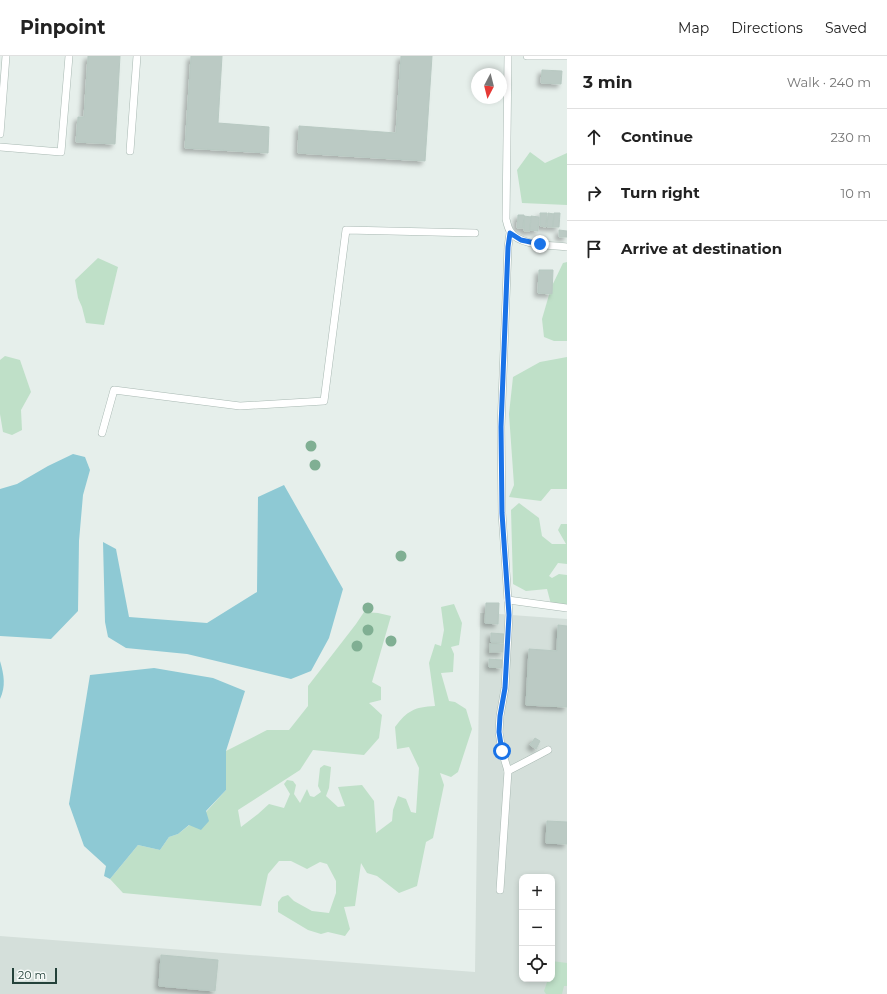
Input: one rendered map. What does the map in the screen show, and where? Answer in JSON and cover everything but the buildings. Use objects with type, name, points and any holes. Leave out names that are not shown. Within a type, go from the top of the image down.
[{"type":"lane","points":[[0,134],[6,56]]},
{"type":"lane","points":[[0,147],[62,152],[69,56]]},
{"type":"lane","points":[[130,151],[137,56]]},
{"type":"lane","points":[[500,890],[508,771],[502,751],[499,732],[505,688],[509,615],[502,513],[501,427],[508,247],[510,233],[506,219],[508,56]]},
{"type":"lane","points":[[527,56],[567,56]]},
{"type":"lane","points":[[102,433],[114,390],[240,406],[324,401],[346,230],[475,233]]},
{"type":"lane","points":[[510,233],[521,240],[567,247]]},
{"type":"lane","points":[[508,600],[567,608]]},
{"type":"lane","points":[[508,771],[548,750]]},
{"type":"shaded area","points":[[486,603],[499,603],[499,614],[567,619],[567,994],[0,994],[0,936],[475,972],[480,613],[486,613]]},
{"type":"green space","points":[[530,152],[545,163],[567,153],[567,205],[522,203],[517,170]]},
{"type":"green space","points":[[98,258],[118,267],[104,325],[86,323],[78,298],[75,280]]},
{"type":"green space","points":[[567,262],[567,341],[554,341],[544,337],[542,319],[551,288],[563,263]]},
{"type":"green space","points":[[5,356],[20,360],[31,392],[21,410],[22,430],[12,435],[3,432],[0,414],[0,360]]},
{"type":"green space","points":[[567,357],[567,489],[551,489],[541,501],[509,497],[514,485],[509,414],[513,377],[540,362]]},
{"type":"green space","points":[[519,503],[539,518],[542,536],[552,544],[566,544],[558,530],[561,524],[567,524],[567,564],[558,563],[549,576],[552,578],[559,574],[567,575],[567,609],[552,608],[547,589],[526,591],[513,584],[511,510]]},
{"type":"green space","points":[[454,604],[462,623],[459,645],[451,647],[454,654],[453,672],[441,673],[449,701],[455,702],[466,709],[472,729],[458,772],[451,777],[440,773],[444,785],[433,838],[426,842],[417,886],[399,893],[377,876],[367,873],[361,863],[355,906],[344,907],[350,929],[345,936],[328,932],[321,934],[308,930],[278,912],[278,902],[282,897],[288,895],[294,901],[312,911],[329,913],[336,893],[336,881],[327,864],[320,862],[307,869],[291,861],[279,861],[268,874],[261,906],[123,893],[110,879],[138,845],[160,850],[169,837],[178,834],[206,812],[226,790],[226,751],[267,730],[289,730],[308,706],[308,686],[364,612],[391,616],[372,682],[381,687],[381,700],[369,703],[382,715],[379,738],[364,755],[313,750],[300,770],[238,810],[241,827],[269,804],[284,808],[290,794],[284,784],[287,780],[293,781],[296,785],[294,794],[300,803],[307,789],[310,796],[314,797],[321,792],[318,786],[320,768],[324,765],[331,767],[329,788],[326,796],[338,807],[345,806],[338,787],[362,785],[374,801],[376,833],[392,821],[393,810],[398,796],[406,799],[411,812],[416,813],[419,768],[409,747],[397,749],[395,727],[403,717],[412,711],[422,707],[435,706],[429,663],[435,644],[441,646],[444,630],[441,607]]},
{"type":"green space","points":[[555,961],[567,963],[567,986],[564,986],[562,994],[546,994],[544,991],[547,982],[555,982]]},
{"type":"water","points":[[73,454],[85,457],[90,470],[83,495],[79,541],[78,611],[51,639],[0,636],[0,489],[17,484],[48,466]]},
{"type":"water","points":[[284,485],[343,589],[329,638],[311,671],[291,679],[187,654],[126,648],[108,637],[105,622],[103,542],[116,549],[129,617],[207,623],[257,592],[258,497]]},
{"type":"water","points":[[0,661],[4,680],[0,699]]},
{"type":"water","points":[[154,668],[213,678],[245,691],[226,751],[226,790],[206,811],[209,821],[201,830],[189,825],[178,834],[169,837],[160,850],[138,845],[110,879],[104,876],[106,866],[84,846],[69,804],[90,675]]},
{"type":"route","points":[[502,751],[499,732],[505,688],[509,615],[502,513],[501,427],[508,247],[510,233],[521,240],[540,244]]}]
